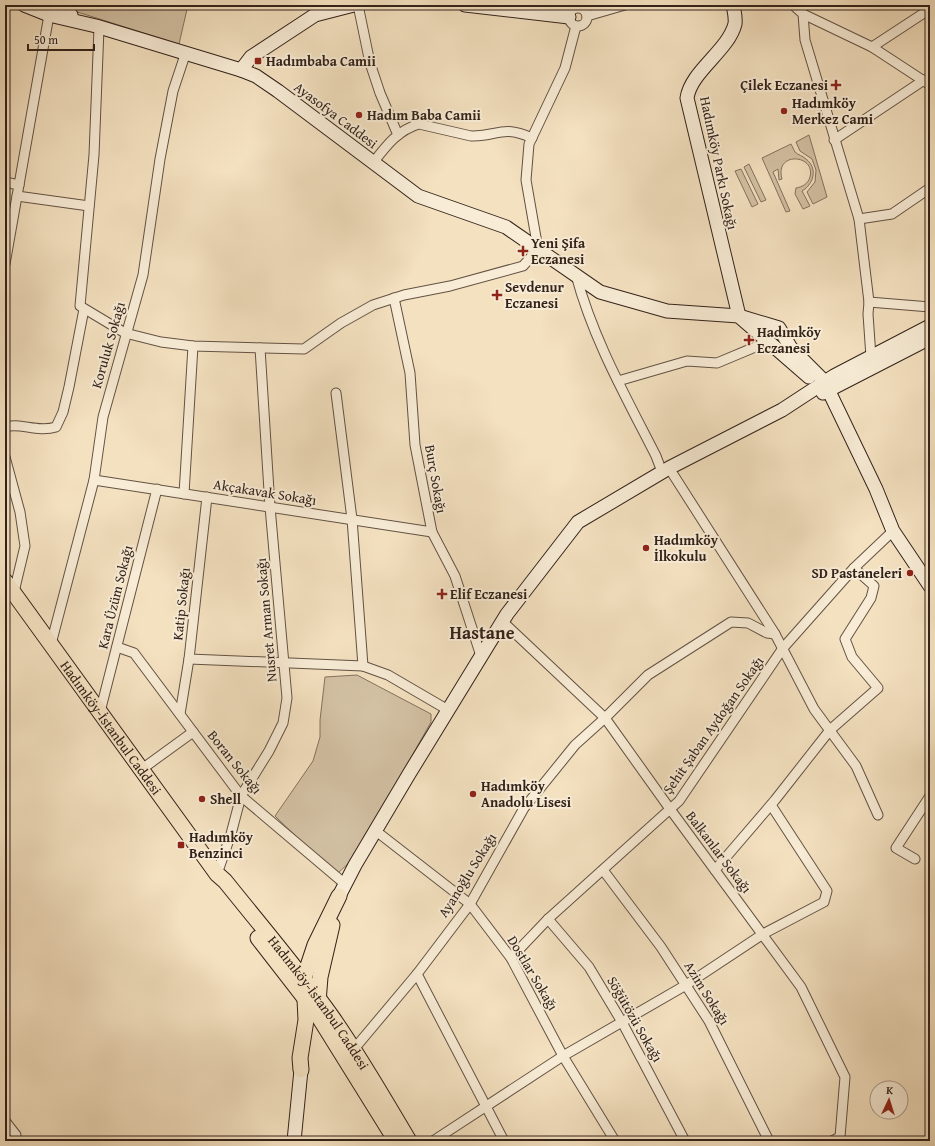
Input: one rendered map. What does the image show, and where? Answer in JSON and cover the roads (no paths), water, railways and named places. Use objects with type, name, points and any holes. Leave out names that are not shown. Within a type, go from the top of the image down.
[{"type":"main road","name":"Hadımköy-İstanbul Caddesi","points":[[9,586],[217,874],[225,881],[304,978],[317,1014],[396,1141]]},
{"type":"main road","name":"Hadımköy-İstanbul Caddesi","points":[[217,874],[221,884],[242,918],[311,996],[354,1048],[409,1141]]},
{"type":"main road","points":[[304,978],[315,945],[342,890]]},
{"type":"main road","points":[[301,1070],[300,1058],[311,996],[326,952],[342,890]]},
{"type":"main road","points":[[301,1070],[313,1033],[317,1014]]},
{"type":"street","name":"Ayasofya Caddesi","points":[[24,5],[49,10],[98,27],[186,52],[242,70],[278,91],[418,196],[506,227],[600,292],[667,311],[739,316],[779,328],[791,348],[823,388]]},
{"type":"street","points":[[242,70],[251,57],[315,15],[354,5]]},
{"type":"street","points":[[358,5],[370,63],[398,135]]},
{"type":"street","points":[[465,5],[584,24],[587,16]]},
{"type":"street","points":[[587,16],[625,5]]},
{"type":"street","name":"Hadımköy Parkı Sokağı","points":[[733,5],[736,17],[733,30],[690,86],[687,98],[739,316]]},
{"type":"street","points":[[793,5],[803,14],[872,47],[927,83],[834,140]]},
{"type":"street","points":[[98,27],[94,155],[80,306],[125,333],[161,342],[193,346],[304,349],[341,323],[373,305],[394,298],[450,286],[523,266],[538,249],[526,180],[529,144],[565,68],[572,22],[571,10],[578,6],[582,8],[587,16]]},
{"type":"street","points":[[5,264],[49,10]]},
{"type":"street","points":[[872,47],[930,10]]},
{"type":"street","points":[[803,14],[805,40],[859,219],[869,302],[868,314],[871,357]]},
{"type":"street","name":"Koruluk Sokağı","points":[[51,644],[94,480],[103,416],[125,333],[143,274],[160,159],[173,91],[186,52]]},
{"type":"street","points":[[373,163],[398,135],[412,126],[419,124],[472,136],[480,136],[505,130],[521,133],[532,138]]},
{"type":"street","points":[[5,182],[19,185]]},
{"type":"street","points":[[859,219],[892,214],[930,188]]},
{"type":"street","points":[[17,196],[89,206]]},
{"type":"street","points":[[576,276],[583,303],[602,349],[656,456],[775,634],[814,709],[856,766],[878,815]]},
{"type":"street","name":"Burç Sokağı","points":[[394,298],[410,373],[415,445],[432,532],[455,576],[481,656]]},
{"type":"street","points":[[869,302],[930,307]]},
{"type":"street","points":[[5,427],[10,425],[37,430],[56,427],[63,412],[84,309]]},
{"type":"street","points":[[739,316],[823,388],[876,489],[893,531],[930,586]]},
{"type":"street","points":[[342,890],[502,621],[578,522],[666,470],[782,410],[798,406],[871,357],[930,326]]},
{"type":"street","points":[[823,388],[930,338]]},
{"type":"street","points":[[618,381],[687,361],[717,363],[768,342]]},
{"type":"street","points":[[184,494],[193,346]]},
{"type":"street","name":"Nusret Arman Sokağı","points":[[217,874],[231,834],[241,796],[269,751],[283,723],[287,698],[270,507],[260,348]]},
{"type":"street","points":[[336,394],[352,519],[363,666]]},
{"type":"street","points":[[5,457],[20,512],[25,546],[9,586]]},
{"type":"street","name":"Akçakavak Sokağı","points":[[94,480],[432,532]]},
{"type":"street","name":"Kara Üzüm Sokağı","points":[[100,712],[157,489]]},
{"type":"street","name":"Katip Sokağı","points":[[180,714],[189,659],[207,497]]},
{"type":"street","name":"Şehit Şaban Aydoğan Sokağı","points":[[511,958],[548,919],[679,801],[783,648],[854,568],[893,531]]},
{"type":"street","points":[[715,870],[771,805],[830,730],[878,688],[852,657],[845,639],[871,598],[874,586],[854,568]]},
{"type":"street","name":"Balkanlar Sokağı","points":[[502,621],[605,718],[670,810],[801,987],[845,1078],[836,1139]]},
{"type":"street","name":"Ayanoğlu Sokağı","points":[[354,1048],[417,974],[470,904],[524,808],[575,746],[648,675],[731,622],[748,623],[768,633],[775,634]]},
{"type":"street","name":"Boran Sokağı","points":[[116,648],[134,653],[241,796],[342,890]]},
{"type":"street","points":[[189,659],[363,666],[388,675],[448,710]]},
{"type":"street","points":[[142,769],[193,732]]},
{"type":"street","points":[[915,859],[896,848],[930,796]]},
{"type":"street","points":[[433,1141],[563,1056],[686,986],[763,934],[824,902],[827,891],[771,805]]},
{"type":"street","name":"Dostlar Sokağı","points":[[376,831],[470,904],[511,958],[563,1056],[615,1141]]},
{"type":"street","name":"Azim Sokağı","points":[[604,870],[661,947],[710,1022],[769,1141]]},
{"type":"street","name":"Söğütözü Sokağı","points":[[548,919],[589,967],[622,1022],[685,1141]]},
{"type":"street","points":[[417,974],[504,1141]]},
{"type":"street","points":[[294,1141],[301,1070]]},
{"type":"street","points":[[5,1121],[16,1135]]},
{"type":"place","name":"Hadımbaba Camii","points":[[258,61]]},
{"type":"place","name":"Çilek Eczanesi","points":[[836,85]]},
{"type":"place","name":"Hadımköy Merkez Cami","points":[[784,111]]},
{"type":"place","name":"Hadım Baba Camii","points":[[359,115]]},
{"type":"place","name":"Yeni Şifa Eczanesi","points":[[523,251]]},
{"type":"place","name":"Sevdenur Eczanesi","points":[[497,295]]},
{"type":"place","name":"Hadımköy Eczanesi","points":[[749,340]]},
{"type":"place","name":"Hadımköy İlkokulu","points":[[646,548]]},
{"type":"place","name":"SD Pastaneleri","points":[[910,573]]},
{"type":"place","name":"Elif Eczanesi","points":[[442,594]]},
{"type":"place","name":"Hadımköy Anadolu Lisesi","points":[[473,794]]},
{"type":"place","name":"Shell","points":[[202,799]]},
{"type":"place","name":"Hadımköy Benzinci","points":[[181,845]]},
{"type":"district","name":"Hastane","points":[[482,633]]}]
